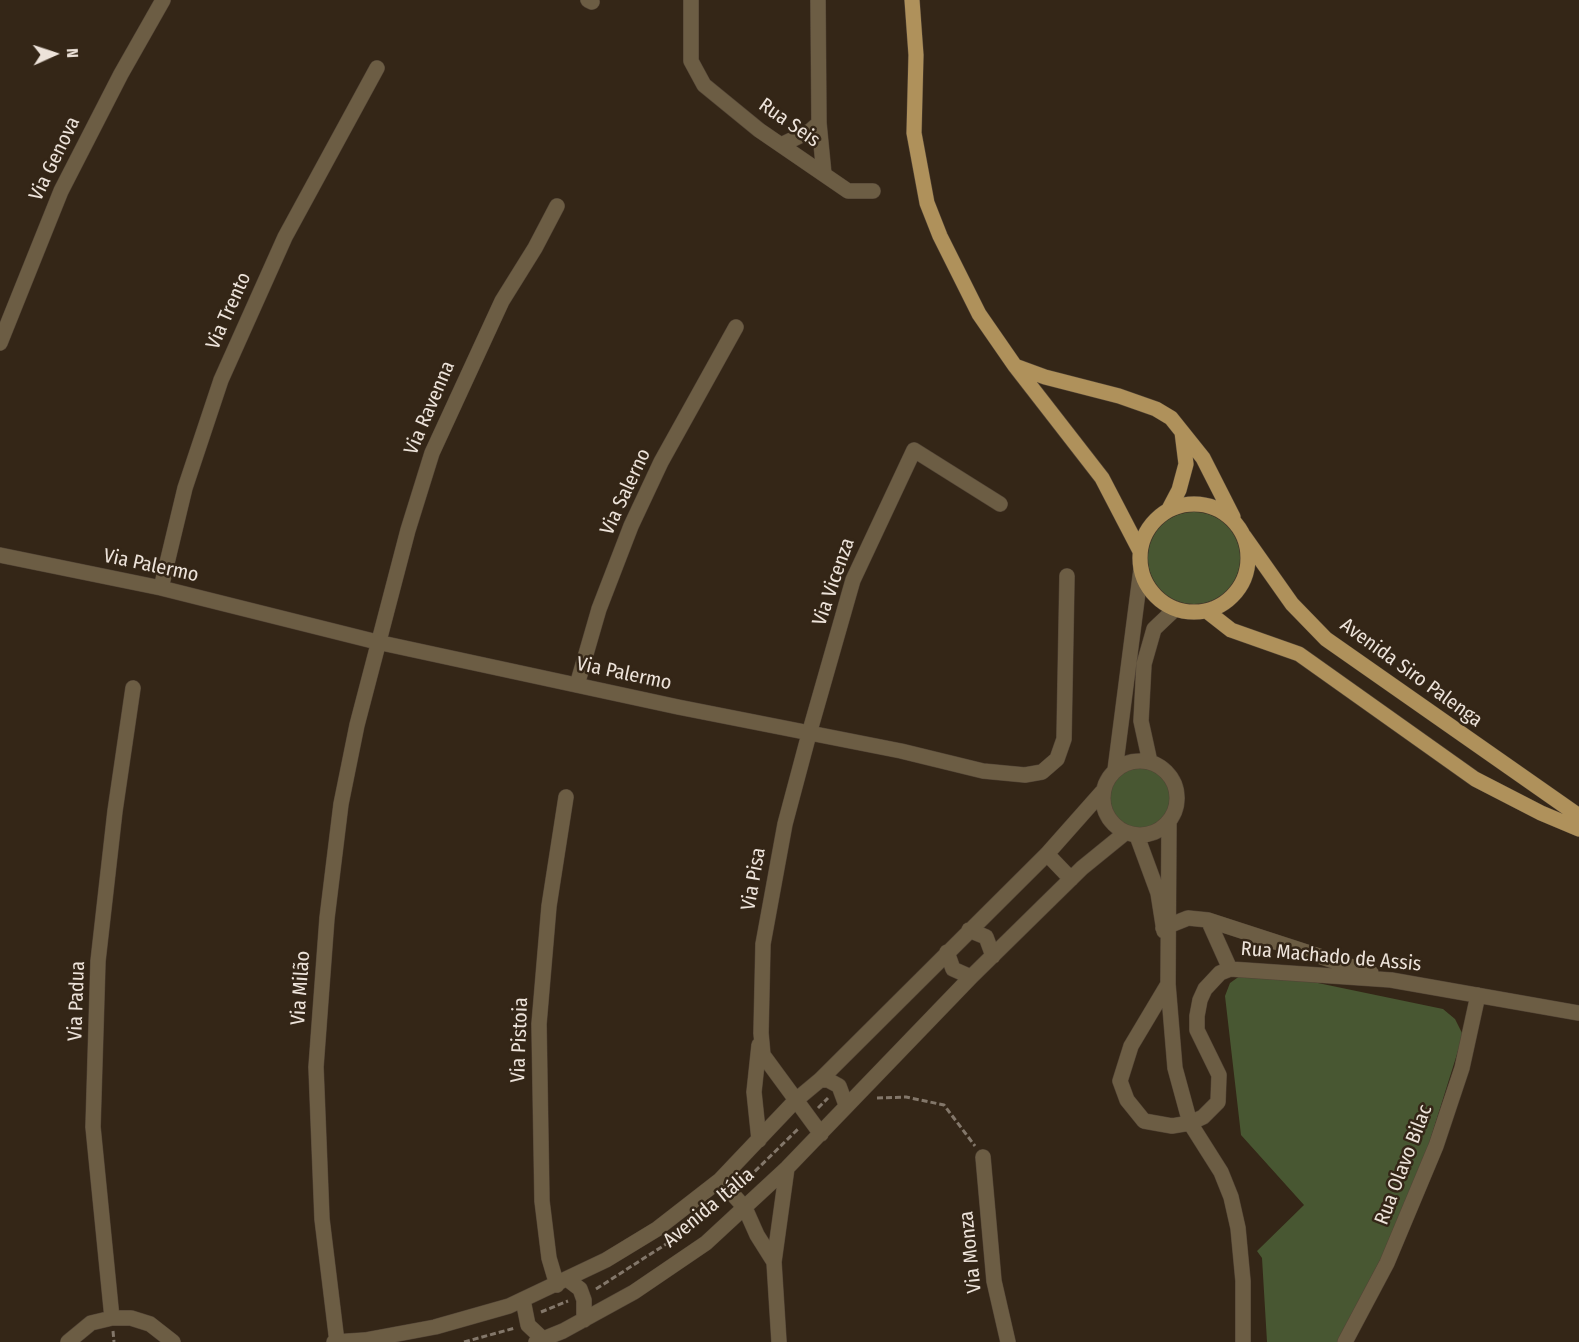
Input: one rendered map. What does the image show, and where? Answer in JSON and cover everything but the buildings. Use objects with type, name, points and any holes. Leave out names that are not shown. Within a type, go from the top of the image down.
[{"type":"main road","points":[[912,0],[916,56],[914,133],[927,203],[961,281],[1016,366],[1102,478],[1140,551]]},
{"type":"main road","points":[[1016,366],[1045,377],[1141,403],[1171,418],[1182,429],[1203,458],[1234,521],[1244,536],[1248,554],[1247,572],[1239,589],[1227,602],[1208,612]]},
{"type":"main road","points":[[1169,509],[1179,490],[1186,464],[1182,429]]},
{"type":"main road","points":[[1234,521],[1221,510],[1204,504],[1186,504],[1169,509],[1155,520],[1145,534],[1140,551],[1141,569],[1148,586],[1159,600],[1175,609],[1208,612],[1231,630],[1285,647],[1318,666],[1442,756],[1500,792],[1579,829]]},
{"type":"main road","name":"Avenida Siro Palenga","points":[[1244,536],[1292,604],[1326,639],[1579,816]]},
{"type":"main road","points":[[1500,792],[1513,771]]},
{"type":"street","name":"Via Genova","points":[[0,343],[61,191],[121,74],[163,0]]},
{"type":"street","name":"Rua Seis","points":[[691,0],[692,67],[704,85],[781,145],[848,191],[873,191]]},
{"type":"street","points":[[818,0],[819,123],[824,174]]},
{"type":"street","name":"Via Trento","points":[[160,588],[185,488],[221,380],[285,237],[377,68]]},
{"type":"street","points":[[781,145],[804,135],[819,123]]},
{"type":"street","name":"Via Ravenna","points":[[377,642],[432,453],[502,301],[535,248],[557,206]]},
{"type":"street","name":"Via Salerno","points":[[577,685],[599,609],[631,526],[662,462],[736,327]]},
{"type":"street","name":"Via Vicenza","points":[[808,734],[853,580],[914,450],[1000,504]]},
{"type":"street","name":"Via Palermo","points":[[0,555],[160,588],[377,642],[577,685],[808,734],[901,751],[983,771],[1025,775],[1042,772],[1057,759],[1064,740],[1067,576]]},
{"type":"street","points":[[1115,770],[1141,569]]},
{"type":"street","points":[[1150,762],[1141,721],[1144,664],[1154,629],[1175,609]]},
{"type":"street","name":"Via Milão","points":[[336,1342],[322,1219],[316,1067],[327,918],[342,804],[357,725],[377,642]]},
{"type":"street","name":"Via Padua","points":[[112,1317],[93,1127],[98,985],[114,811],[133,688]]},
{"type":"street","name":"Via Pisa","points":[[759,1140],[754,1092],[760,1033],[763,944],[785,824],[808,734]]},
{"type":"street","points":[[1166,927],[1158,893],[1131,834],[1106,816],[1102,804],[1102,792],[1107,780],[1125,763],[1150,762],[1170,776],[1175,786],[1176,805],[1169,821],[1166,927],[1175,1068],[1190,1123],[1221,1172],[1231,1197],[1238,1228],[1243,1281],[1243,1342]]},
{"type":"street","name":"Avenida Itália","points":[[336,1342],[365,1341],[435,1327],[523,1300],[606,1260],[657,1229],[720,1180],[796,1100],[820,1080],[1047,854],[1102,792]]},
{"type":"street","name":"Via Pistoia","points":[[562,1282],[549,1258],[542,1201],[539,1024],[549,906],[566,797]]},
{"type":"street","points":[[1131,834],[1149,835],[1169,821]]},
{"type":"street","name":"Avenida Itália","points":[[523,1300],[528,1326],[540,1341],[563,1337],[584,1320],[634,1292],[706,1243],[787,1168],[971,977],[1071,879],[1131,834]]},
{"type":"street","points":[[1047,854],[1071,879]]},
{"type":"street","points":[[1166,927],[1188,918],[1208,920],[1391,980]]},
{"type":"street","points":[[1208,920],[1230,969]]},
{"type":"street","points":[[969,930],[986,938],[993,956]]},
{"type":"street","points":[[947,952],[953,969],[971,977]]},
{"type":"street","name":"Rua Machado de Assis","points":[[1190,1123],[1209,1114],[1220,1094],[1215,1065],[1197,1030],[1200,1000],[1218,975],[1230,969],[1391,980],[1579,1013]]},
{"type":"street","points":[[1168,984],[1131,1046],[1120,1081],[1127,1100],[1144,1121],[1172,1126],[1190,1123]]},
{"type":"street","name":"Rua Olavo Bilac","points":[[1345,1342],[1388,1263],[1436,1146],[1462,1068],[1478,995]]},
{"type":"street","name":"Via Pisa","points":[[760,1033],[764,1055],[796,1100]]},
{"type":"street","points":[[820,1080],[828,1080],[839,1086],[846,1105]]},
{"type":"street","points":[[796,1100],[821,1134]]},
{"type":"street","name":"Via Monza","points":[[983,1157],[994,1281],[1008,1342]]},
{"type":"street","points":[[779,1342],[774,1262],[787,1168]]},
{"type":"street","points":[[720,1180],[745,1208],[757,1235],[774,1262]]},
{"type":"street","points":[[562,1282],[580,1289],[584,1300],[584,1320]]},
{"type":"street","points":[[68,1342],[91,1323],[112,1317],[132,1318],[150,1324],[173,1342]]},
{"type":"path","points":[[858,1092],[879,1099],[906,1097],[944,1105],[983,1157]]},
{"type":"green space","points":[[1194,512],[1212,516],[1226,526],[1236,540],[1240,558],[1236,576],[1226,590],[1212,600],[1194,604],[1176,600],[1162,590],[1152,576],[1148,558],[1152,540],[1162,526],[1176,516]]},
{"type":"green space","points":[[1140,768],[1157,773],[1165,781],[1170,798],[1165,815],[1157,823],[1140,828],[1123,823],[1115,815],[1110,798],[1115,781],[1123,773]]},
{"type":"green space","points":[[1265,972],[1443,1009],[1455,1019],[1463,1035],[1421,1169],[1386,1249],[1337,1342],[1267,1342],[1262,1258],[1257,1251],[1304,1205],[1241,1135],[1225,996],[1230,983],[1244,973]]}]
